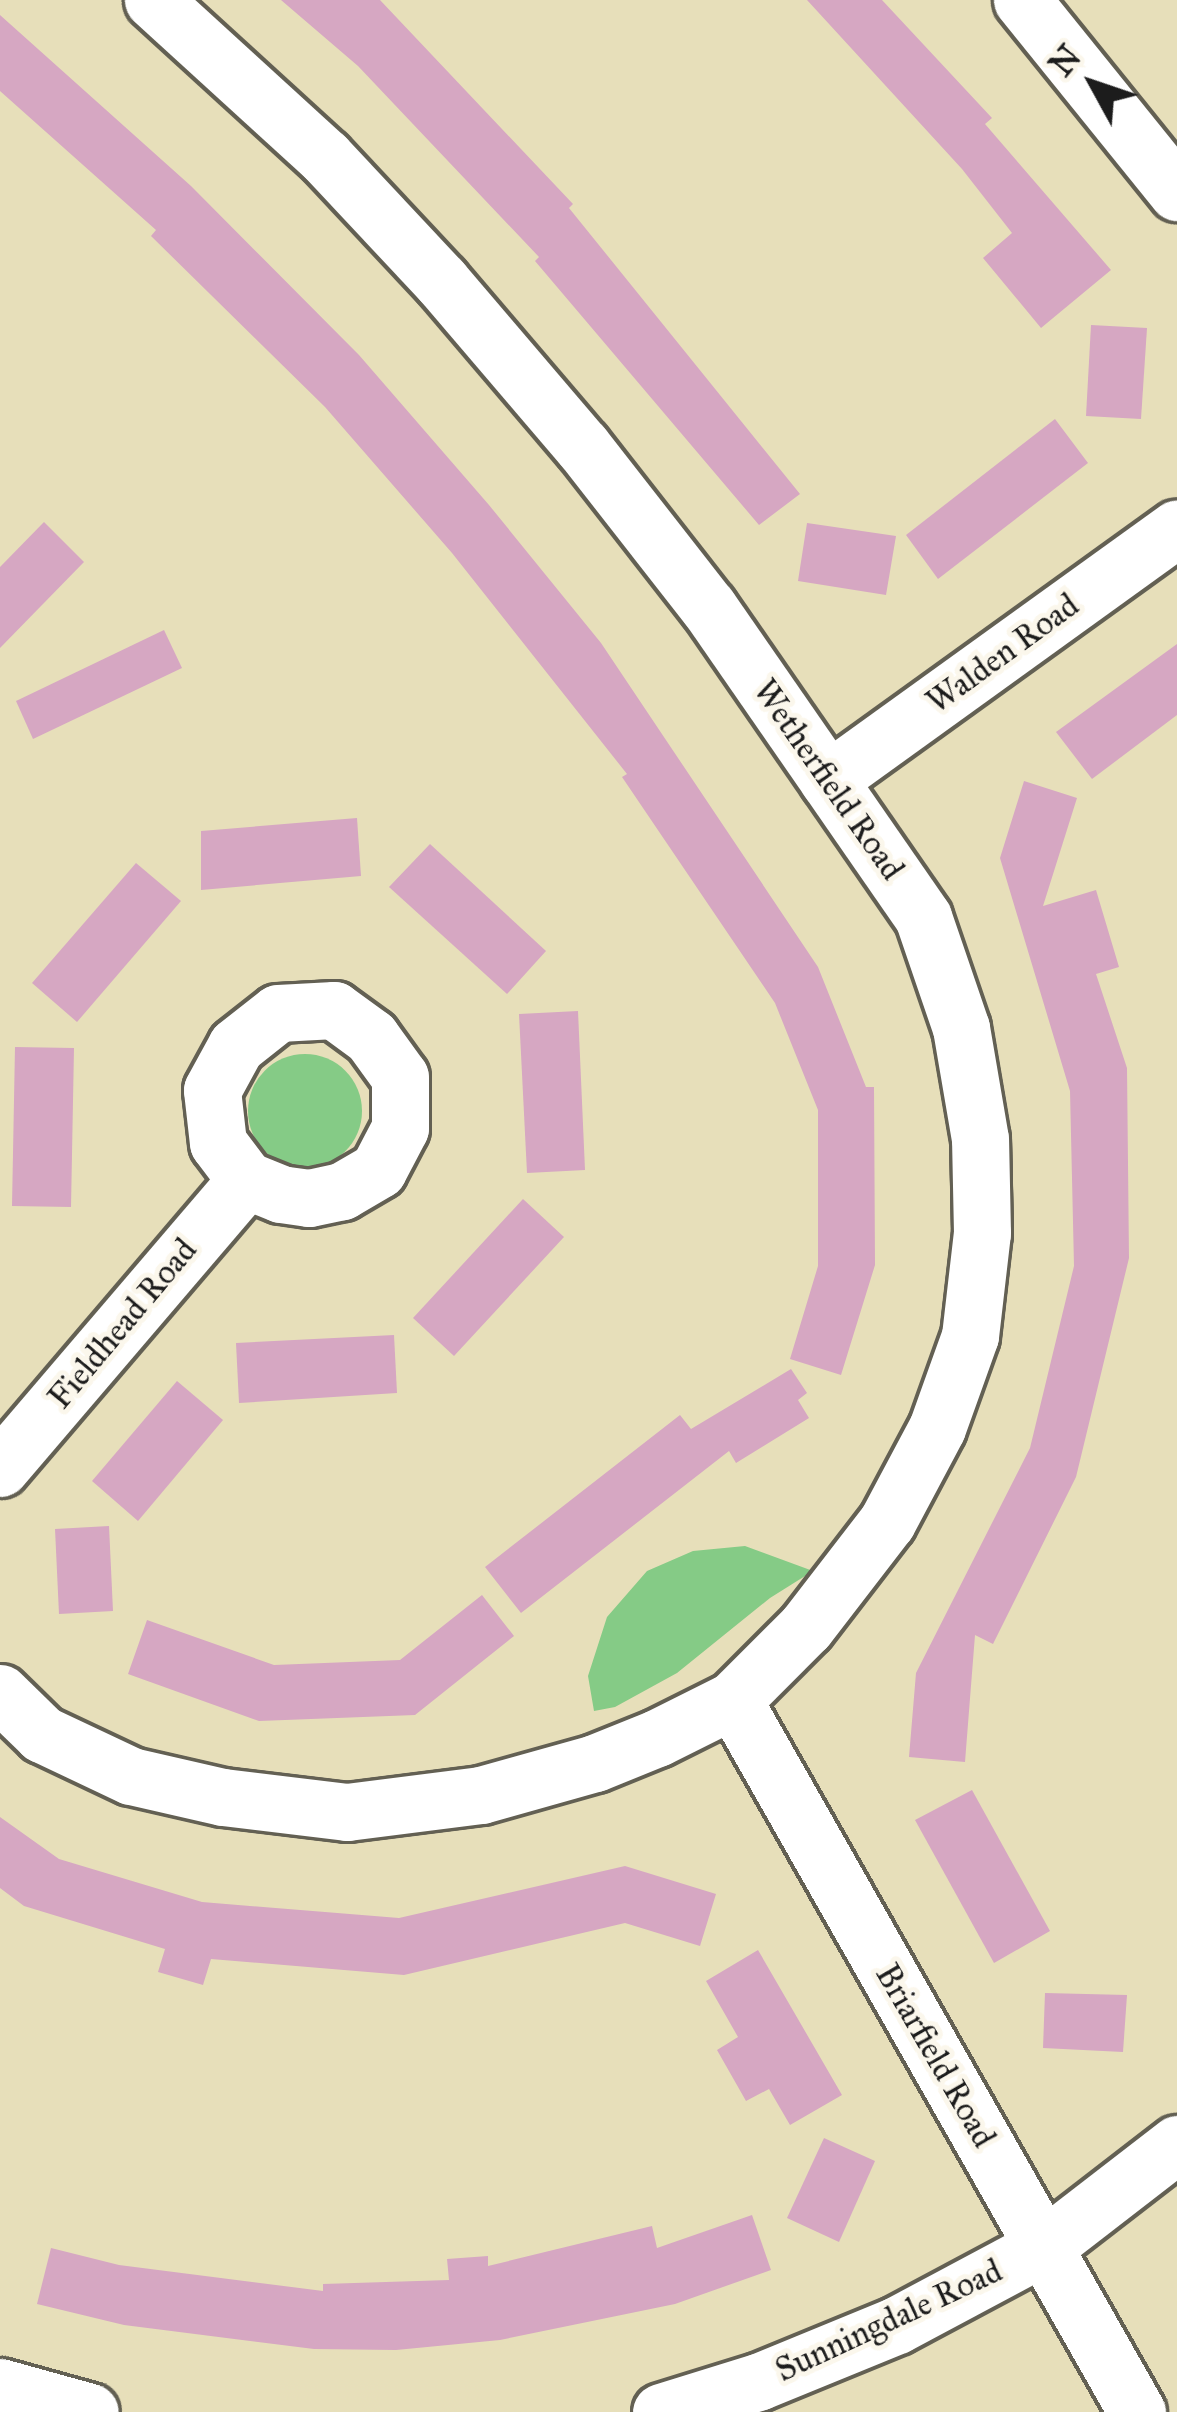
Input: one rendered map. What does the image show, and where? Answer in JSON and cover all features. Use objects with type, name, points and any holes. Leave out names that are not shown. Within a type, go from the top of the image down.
[{"type":"street","name":"Wetherfield Road","points":[[153,0],[326,157],[442,281],[582,446],[694,590],[923,917],[961,1028],[980,1138],[982,1233],[970,1336],[937,1428],[887,1522],[846,1581],[734,1700]]},
{"type":"street","points":[[1022,0],[1177,192]]},
{"type":"street","name":"Walden Road","points":[[828,780],[1177,528]]},
{"type":"street","name":"Fieldhead Road","points":[[0,1468],[246,1180]]},
{"type":"street","points":[[0,1694],[42,1734],[131,1776],[224,1797],[347,1812],[481,1795],[595,1763],[734,1700]]},
{"type":"street","name":"Briarfield Road","points":[[734,1700],[1137,2412]]},
{"type":"street","name":"Sunningdale Road","points":[[662,2412],[758,2382],[896,2325],[1045,2246],[1177,2144]]},
{"type":"street","points":[[0,2386],[90,2412]]},
{"type":"green space","points":[[305,1054],[327,1059],[345,1071],[357,1089],[362,1111],[357,1133],[345,1151],[327,1163],[305,1168],[283,1163],[265,1151],[253,1133],[248,1111],[253,1089],[265,1071],[283,1059]]},
{"type":"green space","points":[[745,1546],[813,1571],[770,1598],[677,1673],[615,1707],[594,1711],[588,1676],[607,1617],[647,1571],[693,1551]]},
{"type":"building","points":[[281,0],[380,0],[573,204],[569,208],[800,494],[759,525],[535,261],[539,257],[358,66]]},
{"type":"building","points":[[807,0],[882,0],[992,118],[985,124],[1111,270],[1041,328],[983,258],[1012,233],[962,169]]},
{"type":"building","points":[[0,15],[191,186],[359,355],[489,505],[601,643],[818,967],[866,1087],[874,1087],[875,1265],[841,1375],[790,1359],[818,1266],[818,1110],[775,1003],[622,777],[627,774],[452,553],[325,407],[151,236],[156,230],[0,91]]},
{"type":"building","points":[[1091,325],[1147,328],[1141,419],[1086,416]]},
{"type":"building","points":[[1055,419],[1088,463],[938,579],[906,535]]},
{"type":"building","points":[[44,522],[84,562],[0,648],[0,567]]},
{"type":"building","points":[[807,523],[896,536],[886,595],[798,581]]},
{"type":"building","points":[[164,630],[182,668],[33,739],[16,701]]},
{"type":"building","points":[[1177,644],[1177,715],[1092,779],[1056,732]]},
{"type":"building","points":[[1024,781],[1077,798],[1043,906],[1096,890],[1119,967],[1096,974],[1127,1068],[1129,1258],[1076,1477],[993,1644],[975,1635],[965,1762],[909,1757],[916,1673],[1030,1448],[1074,1266],[1070,1091],[1000,858]]},
{"type":"building","points":[[357,818],[361,876],[201,890],[201,831]]},
{"type":"building","points":[[430,844],[546,951],[507,994],[389,887]]},
{"type":"building","points":[[136,863],[181,901],[77,1022],[32,983]]},
{"type":"building","points":[[578,1011],[585,1170],[527,1173],[519,1014]]},
{"type":"building","points":[[15,1047],[74,1048],[71,1207],[12,1206]]},
{"type":"building","points":[[523,1199],[564,1237],[454,1356],[413,1318]]},
{"type":"building","points":[[394,1335],[397,1393],[239,1403],[236,1343]]},
{"type":"building","points":[[791,1369],[807,1393],[798,1400],[809,1418],[736,1463],[729,1451],[521,1613],[485,1567],[680,1415],[691,1429]]},
{"type":"building","points":[[177,1381],[223,1420],[138,1521],[92,1481]]},
{"type":"building","points":[[109,1526],[113,1611],[59,1614],[55,1529]]},
{"type":"building","points":[[482,1595],[514,1636],[415,1715],[259,1721],[128,1674],[147,1620],[274,1665],[400,1660]]},
{"type":"building","points":[[972,1790],[1050,1931],[994,1963],[915,1820]]},
{"type":"building","points":[[0,1817],[59,1859],[202,1902],[399,1918],[625,1866],[716,1894],[700,1946],[625,1923],[404,1975],[211,1959],[203,1985],[158,1972],[165,1949],[24,1906],[0,1888]]},
{"type":"building","points":[[758,1950],[842,2095],[790,2125],[769,2089],[746,2101],[717,2050],[738,2037],[706,1981]]},
{"type":"building","points":[[1045,1993],[1127,1995],[1123,2052],[1043,2048]]},
{"type":"building","points":[[824,2138],[875,2161],[839,2242],[787,2218]]},
{"type":"building","points":[[752,2215],[771,2270],[675,2304],[500,2340],[396,2350],[314,2349],[124,2325],[37,2304],[51,2248],[119,2265],[323,2291],[323,2284],[449,2280],[447,2259],[488,2256],[488,2266],[652,2226],[657,2248]]}]
